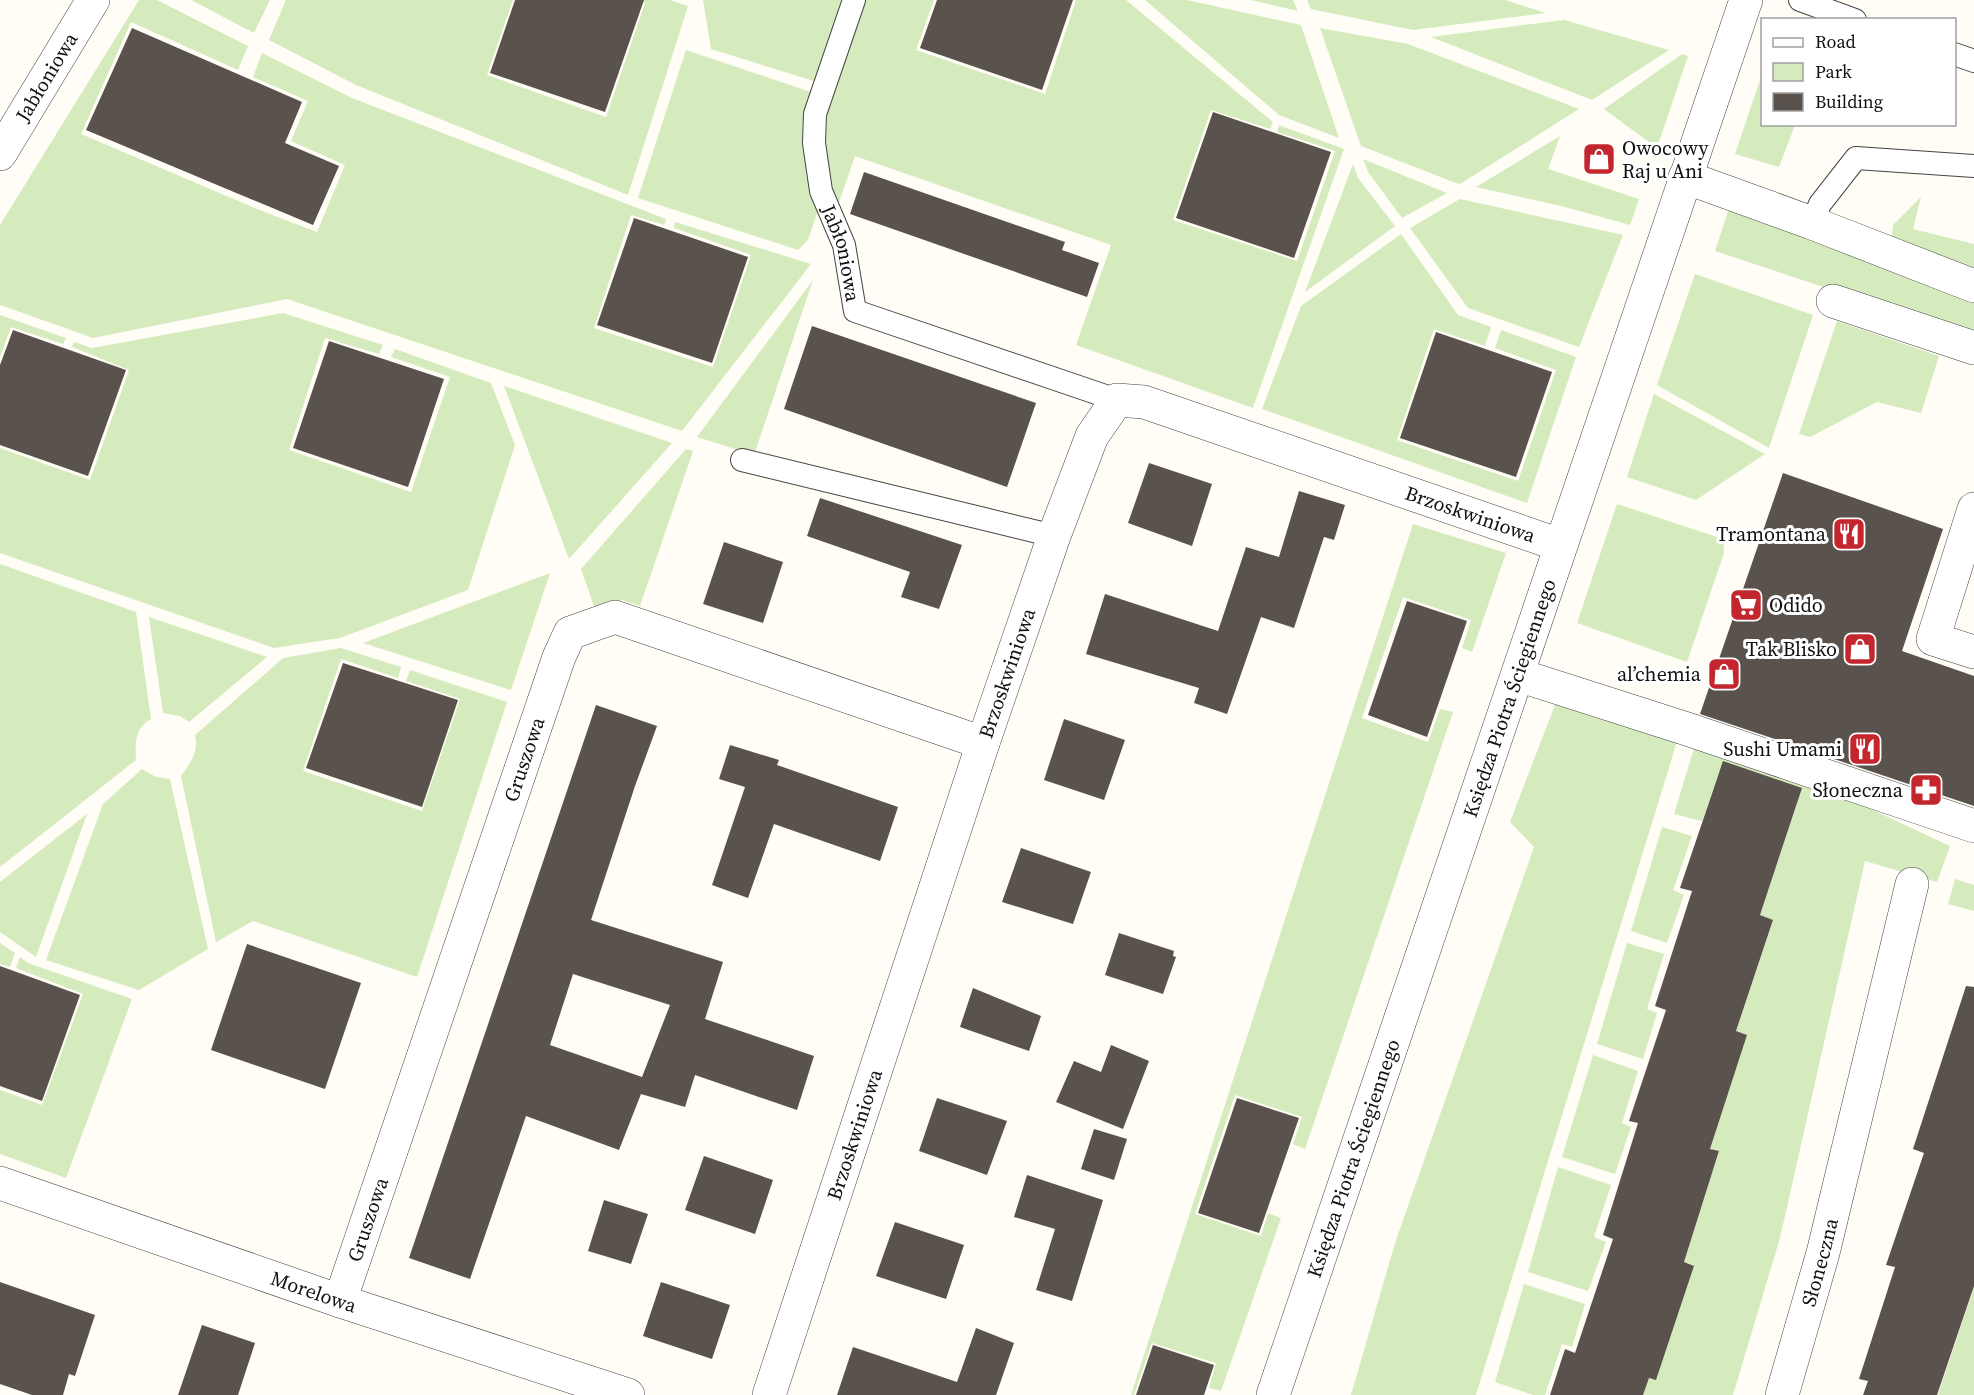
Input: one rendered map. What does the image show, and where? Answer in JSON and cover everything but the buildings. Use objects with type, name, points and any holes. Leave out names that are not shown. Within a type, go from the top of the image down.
[{"type":"street","name":"Jabłoniowa","points":[[0,154],[93,0]]},
{"type":"street","name":"Księdza Piotra Ściegiennego","points":[[1273,1395],[1746,0]]},
{"type":"street","points":[[1685,177],[1974,286]]},
{"type":"street","points":[[1833,301],[1974,348]]},
{"type":"street","name":"Brzoskwiniowa","points":[[769,1395],[983,743],[1054,536],[1092,436],[1117,400],[1144,402],[1560,545]]},
{"type":"street","points":[[1974,509],[1933,639],[1974,652]]},
{"type":"street","name":"Gruszowa","points":[[340,1300],[559,657],[570,633],[615,617],[983,743]]},
{"type":"street","points":[[1518,675],[1687,729],[1974,826]]},
{"type":"street","name":"Słoneczna","points":[[1782,1395],[1823,1253],[1912,884]]},
{"type":"street","name":"Morelowa","points":[[0,1183],[340,1300],[628,1395]]},
{"type":"lane","name":"Jabłoniowa","points":[[854,0],[815,114],[814,143],[822,191],[844,245],[855,311],[1117,400]]},
{"type":"lane","points":[[1800,0],[1850,18]]},
{"type":"lane","points":[[1956,55],[1974,61]]},
{"type":"lane","points":[[1812,223],[1820,204],[1856,158],[1974,166]]},
{"type":"lane","points":[[742,460],[1054,536]]},
{"type":"green space","points":[[139,0],[157,0],[248,46],[238,70],[131,22],[81,134],[262,211],[317,232],[345,165],[291,141],[308,101],[253,77],[262,53],[352,98],[666,219],[664,225],[631,215],[594,328],[713,367],[751,255],[674,228],[675,222],[811,264],[682,431],[287,299],[93,338],[0,305],[0,225]]},
{"type":"green space","points":[[191,0],[270,0],[254,33]]},
{"type":"green space","points":[[286,0],[513,0],[487,75],[606,117],[645,3],[636,0],[670,0],[688,6],[628,195],[356,85],[269,40]]},
{"type":"green space","points":[[703,0],[846,0],[817,82],[711,49]]},
{"type":"green space","points":[[861,0],[934,0],[916,50],[1045,94],[1076,0],[1126,0],[1273,122],[1270,129],[1211,110],[1173,220],[1297,261],[1335,151],[1277,132],[1279,125],[1344,149],[1253,408],[1076,345],[1111,245],[855,156],[837,208],[827,183],[823,113]]},
{"type":"green space","points":[[1145,0],[1187,0],[1301,25],[1339,138],[1279,115]]},
{"type":"green space","points":[[1251,0],[1293,0],[1298,11]]},
{"type":"green space","points":[[1307,0],[1505,0],[1546,13],[1413,30],[1311,9]]},
{"type":"green space","points":[[1564,20],[1669,50],[1592,100],[1431,37]]},
{"type":"green space","points":[[1320,28],[1408,44],[1579,109],[1460,184],[1453,182],[1361,146]]},
{"type":"green space","points":[[686,50],[814,93],[818,211],[808,240],[798,250],[638,198]]},
{"type":"green space","points":[[1682,54],[1688,56],[1657,148],[1604,109]]},
{"type":"green space","points":[[1761,77],[1761,126],[1795,126],[1779,167],[1735,154]]},
{"type":"green space","points":[[1560,136],[1548,169],[1639,199],[1630,225],[1561,206],[1476,187]]},
{"type":"green space","points":[[1363,159],[1447,193],[1402,218],[1368,172]]},
{"type":"green space","points":[[1353,164],[1358,178],[1395,226],[1305,292]]},
{"type":"green space","points":[[1921,197],[1913,229],[1974,244],[1974,271],[1892,238],[1893,225]]},
{"type":"green space","points":[[1460,199],[1623,235],[1579,347],[1468,308],[1410,228]]},
{"type":"green space","points":[[1730,205],[1974,297],[1974,337],[1715,251]]},
{"type":"green space","points":[[1401,234],[1458,315],[1491,327],[1485,346],[1434,329],[1397,440],[1518,481],[1556,370],[1495,348],[1501,330],[1576,357],[1527,503],[1262,409],[1301,306]]},
{"type":"green space","points":[[1695,274],[1813,315],[1769,448],[1657,385]]},
{"type":"green space","points":[[813,280],[754,455],[697,437]]},
{"type":"green space","points":[[283,313],[383,345],[379,354],[325,338],[289,450],[411,492],[450,377],[391,357],[395,349],[491,383],[515,445],[468,590],[340,638],[274,648],[0,553],[0,448],[90,480],[129,370],[72,347],[74,342],[92,348]]},
{"type":"green space","points":[[0,315],[66,338],[63,344],[11,327],[0,357]]},
{"type":"green space","points":[[1837,321],[1939,356],[1921,413],[1877,402],[1810,437],[1799,434]]},
{"type":"green space","points":[[504,386],[672,443],[569,559]]},
{"type":"green space","points":[[1654,394],[1765,454],[1696,500],[1627,477]]},
{"type":"green space","points":[[686,449],[693,451],[640,606],[622,600],[595,609],[581,569]]},
{"type":"green space","points":[[1617,504],[1723,539],[1724,553],[1687,662],[1577,623]]},
{"type":"green space","points":[[1413,524],[1506,553],[1472,652],[1462,648],[1471,620],[1403,597],[1362,718],[1428,742],[1440,709],[1453,712],[1305,1149],[1293,1144],[1302,1117],[1235,1095],[1195,1214],[1261,1236],[1268,1213],[1281,1218],[1221,1391],[1209,1388],[1216,1363],[1152,1343],[1134,1395],[1131,1395]]},
{"type":"green space","points":[[0,564],[136,612],[151,719],[142,727],[137,736],[136,760],[0,867]]},
{"type":"green space","points":[[550,573],[511,690],[363,643]]},
{"type":"green space","points":[[149,617],[267,657],[189,722],[180,716],[163,713]]},
{"type":"green space","points":[[341,648],[401,667],[398,678],[341,659],[303,771],[422,811],[460,699],[406,681],[410,670],[507,702],[417,977],[253,921],[216,942],[181,776],[195,752],[195,735],[283,658]]},
{"type":"green space","points":[[1558,697],[1679,735],[1476,1395],[1351,1395],[1395,1243],[1534,847],[1510,822]]},
{"type":"green space","points":[[1694,748],[1862,805],[1950,846],[1937,882],[1865,861],[1780,1238],[1733,1395],[1643,1395],[1649,1378],[1656,1379],[1694,1266],[1684,1262],[1719,1152],[1710,1149],[1747,1035],[1736,1031],[1773,921],[1760,915],[1797,804],[1718,775],[1702,821],[1674,814]]},
{"type":"green space","points":[[142,769],[156,777],[170,779],[208,949],[139,990],[46,960],[103,804]]},
{"type":"green space","points":[[87,814],[36,957],[0,932],[0,882]]},
{"type":"green space","points":[[1662,827],[1692,836],[1673,890],[1684,895],[1667,943],[1631,931]]},
{"type":"green space","points":[[1955,879],[1974,885],[1974,911],[1948,904]]},
{"type":"green space","points":[[0,943],[15,953],[10,967],[0,964]]},
{"type":"green space","points":[[1627,943],[1664,954],[1647,1009],[1657,1013],[1643,1059],[1597,1044]]},
{"type":"green space","points":[[20,957],[28,963],[132,999],[66,1178],[0,1154],[0,1090],[42,1105],[83,994],[16,968]]},
{"type":"green space","points":[[1593,1055],[1638,1071],[1622,1123],[1631,1127],[1615,1174],[1562,1157]]},
{"type":"green space","points":[[1558,1167],[1611,1185],[1594,1237],[1606,1242],[1588,1291],[1528,1272]]},
{"type":"green space","points":[[1974,1264],[1974,1395],[1938,1395],[1972,1293]]},
{"type":"green space","points":[[1524,1284],[1585,1304],[1572,1347],[1562,1344],[1545,1395],[1533,1395],[1495,1382]]},
{"type":"place","name":"Owocowy Raj u Ani","points":[[1599,159]]},
{"type":"place","name":"Tramontana","points":[[1849,534]]},
{"type":"place","name":"Odido","points":[[1746,605]]},
{"type":"place","name":"Tak Blisko","points":[[1860,649]]},
{"type":"place","name":"al’chemia","points":[[1724,674]]},
{"type":"place","name":"Sushi Umami","points":[[1865,749]]},
{"type":"place","name":"Słoneczna","points":[[1926,790]]}]
